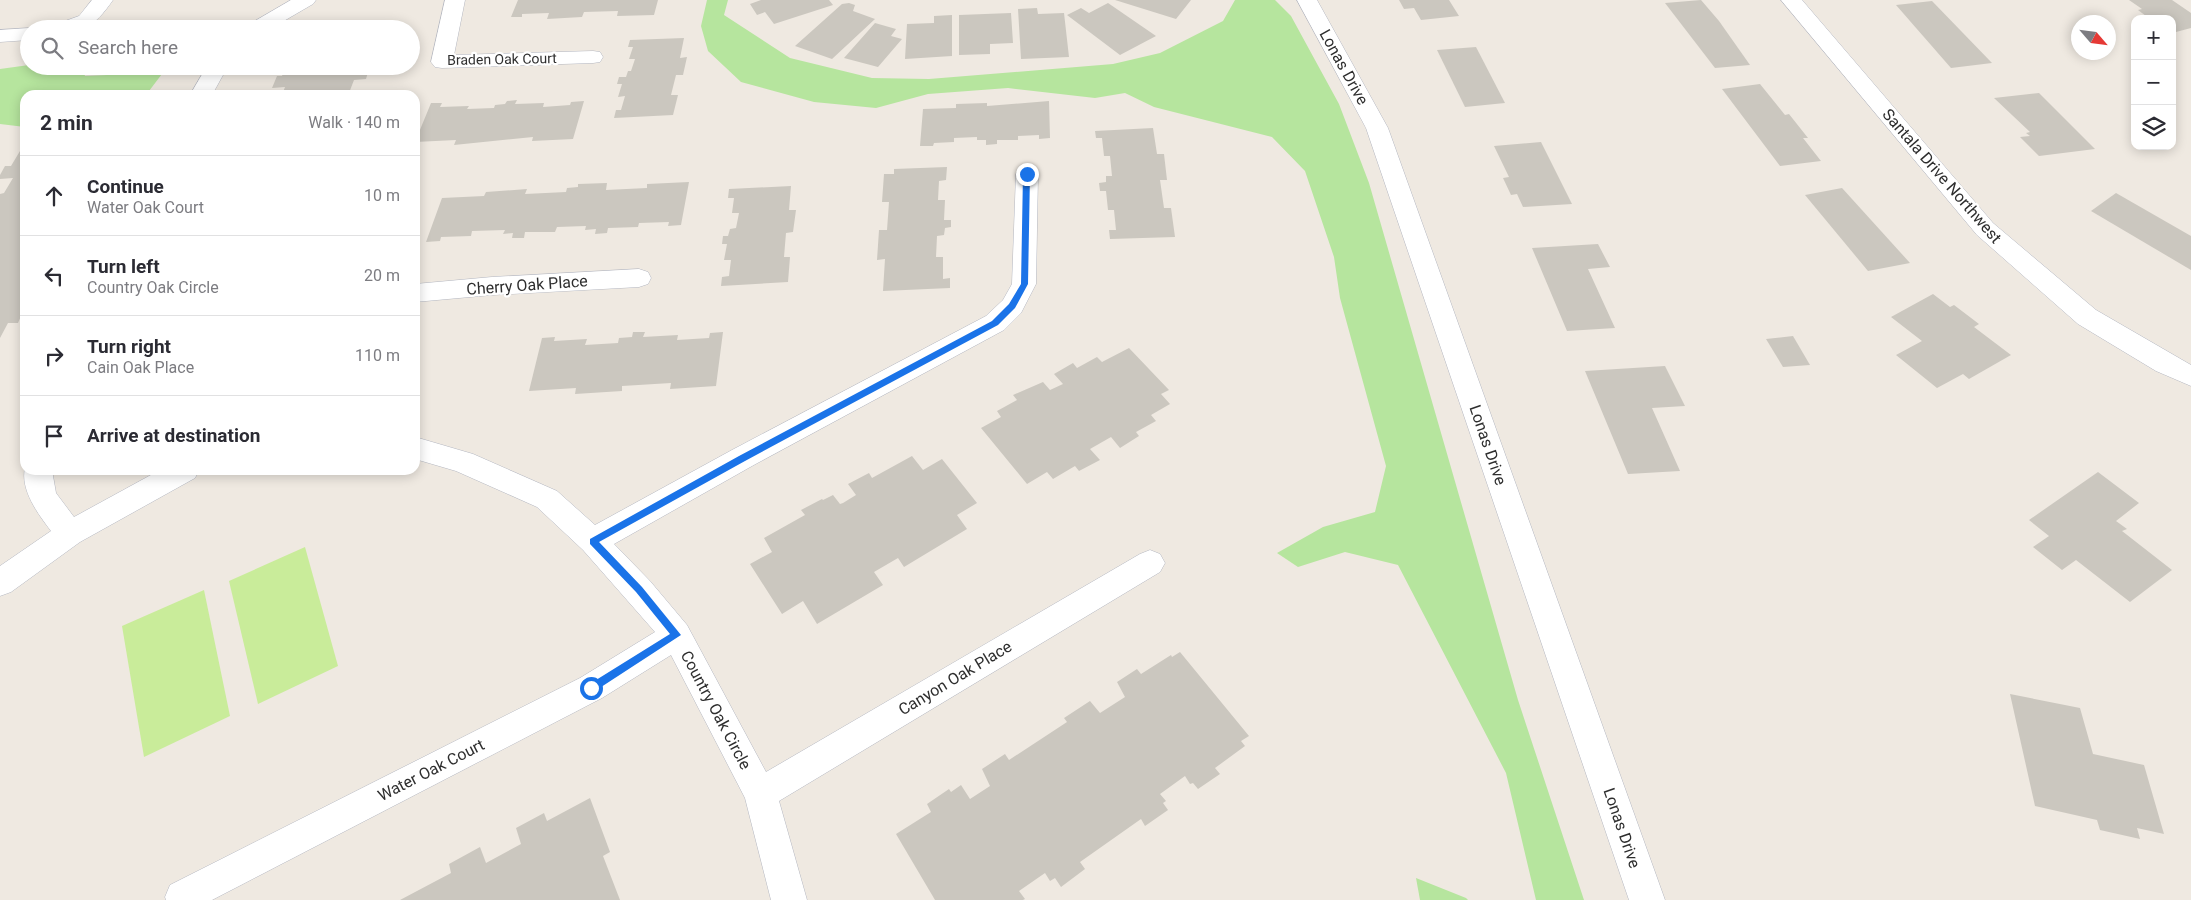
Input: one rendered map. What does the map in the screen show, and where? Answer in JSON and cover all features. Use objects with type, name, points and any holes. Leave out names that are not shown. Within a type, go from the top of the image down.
[{"type":"street","points":[[86,20],[103,0]]},
{"type":"street","points":[[271,20],[306,0]]},
{"type":"street","name":"Braden Oak Court","points":[[455,0],[442,62],[593,57]]},
{"type":"street","name":"Lonas Drive","points":[[1307,0],[1377,128],[1647,900]]},
{"type":"street","name":"Santala Drive Northwest","points":[[1791,0],[1985,229],[2087,317],[2165,364],[2191,376]]},
{"type":"street","points":[[0,36],[20,35]]},
{"type":"street","points":[[204,90],[213,75]]},
{"type":"street","points":[[593,541],[742,458],[995,323],[1012,306],[1024,284],[1027,174]]},
{"type":"street","name":"Cherry Oak Place","points":[[420,293],[492,286],[639,278]]},
{"type":"street","name":"Country Oak Circle","points":[[420,449],[463,462],[547,499],[593,541],[639,590],[676,635],[760,794],[790,900]]},
{"type":"street","points":[[38,475],[37,484],[45,502],[70,533]]},
{"type":"street","points":[[0,583],[70,533],[176,475]]},
{"type":"street","name":"Canyon Oak Place","points":[[760,794],[1150,563]]},
{"type":"street","name":"Water Oak Court","points":[[182,898],[591,688],[676,635]]},
{"type":"green space","points":[[707,0],[728,0],[724,15],[790,58],[872,78],[929,79],[1113,64],[1160,53],[1223,21],[1235,0],[1275,0],[1291,16],[1339,104],[1369,183],[1518,700],[1584,900],[1536,900],[1506,773],[1398,565],[1345,552],[1298,567],[1277,553],[1323,527],[1375,512],[1386,466],[1340,298],[1334,257],[1305,171],[1272,137],[1154,107],[1125,93],[1095,98],[1008,88],[928,94],[876,108],[814,102],[741,82],[708,51],[701,26]]},
{"type":"green space","points":[[20,66],[20,75],[161,75],[150,90],[20,90],[20,126],[0,124],[0,69]]},
{"type":"green space","points":[[305,547],[338,666],[258,704],[229,581]]},
{"type":"green space","points":[[204,590],[230,716],[144,757],[122,626]]},
{"type":"green space","points":[[1416,878],[1466,898],[1468,900],[1420,900]]},
{"type":"building","points":[[518,0],[658,0],[654,15],[617,16],[618,11],[584,12],[582,17],[547,19],[549,13],[522,14],[522,17],[511,17]]},
{"type":"building","points":[[761,0],[829,0],[833,5],[774,24],[765,12],[757,15],[750,4]]},
{"type":"building","points":[[1115,0],[1191,0],[1176,19]]},
{"type":"building","points":[[1399,0],[1449,0],[1459,16],[1421,20],[1414,8],[1404,9]]},
{"type":"building","points":[[1701,0],[1719,21],[1750,65],[1715,68],[1665,3]]},
{"type":"building","points":[[2129,0],[2172,0],[2191,13],[2191,28],[2176,32],[2176,15],[2145,15],[2138,10],[2142,9]]},
{"type":"building","points":[[1932,1],[1992,63],[1951,68],[1896,5]]},
{"type":"building","points":[[849,3],[855,5],[853,11],[875,19],[832,59],[795,46],[842,4]]},
{"type":"building","points":[[1108,3],[1156,36],[1120,55],[1067,15],[1081,8],[1089,13]]},
{"type":"building","points":[[1037,8],[1038,14],[1064,13],[1069,57],[1021,59],[1018,9]]},
{"type":"building","points":[[1011,13],[1013,43],[990,44],[990,54],[959,55],[959,15]]},
{"type":"building","points":[[952,15],[952,56],[905,59],[907,24],[934,23],[934,16]]},
{"type":"building","points":[[875,23],[896,29],[891,36],[902,39],[878,67],[844,58]]},
{"type":"building","points":[[684,38],[680,58],[687,57],[683,75],[676,75],[671,95],[678,95],[673,115],[614,118],[616,110],[621,110],[625,96],[618,97],[622,84],[617,84],[619,77],[626,77],[628,71],[631,71],[635,59],[629,59],[633,47],[628,47],[630,40]]},
{"type":"building","points":[[1476,47],[1505,103],[1465,107],[1437,50]]},
{"type":"building","points":[[367,75],[366,79],[354,80],[350,90],[284,90],[285,87],[272,88],[277,76]]},
{"type":"building","points":[[1760,84],[1785,115],[1789,114],[1808,138],[1803,138],[1821,161],[1780,166],[1722,89]]},
{"type":"building","points":[[2039,93],[2095,149],[2039,156],[2020,137],[2030,136],[2026,133],[2030,132],[1994,98]]},
{"type":"building","points":[[517,100],[515,104],[544,103],[543,107],[570,105],[571,102],[584,101],[573,139],[532,141],[533,137],[454,145],[456,140],[420,142],[420,130],[431,103],[442,103],[440,107],[469,106],[467,109],[494,108],[495,105],[505,104],[507,101]]},
{"type":"building","points":[[1049,101],[1050,138],[1039,139],[1039,135],[1018,136],[1018,140],[997,140],[997,144],[986,145],[986,140],[977,140],[977,137],[954,138],[954,142],[934,143],[933,146],[920,146],[923,109],[956,108],[956,104],[987,103],[987,106]]},
{"type":"building","points":[[1153,128],[1157,154],[1164,154],[1167,180],[1160,180],[1164,208],[1171,208],[1175,237],[1110,239],[1109,230],[1116,230],[1114,210],[1108,210],[1106,191],[1100,191],[1099,183],[1106,182],[1106,176],[1112,176],[1110,156],[1104,156],[1102,138],[1096,138],[1095,131]]},
{"type":"building","points":[[1541,142],[1572,204],[1523,207],[1517,194],[1511,195],[1503,178],[1509,177],[1494,146]]},
{"type":"building","points":[[20,151],[20,318],[18,323],[8,323],[0,338],[0,194],[4,193],[13,178],[0,179],[0,175],[5,166],[11,166]]},
{"type":"building","points":[[947,167],[946,180],[939,181],[938,200],[945,200],[944,220],[951,220],[951,227],[945,228],[944,235],[937,236],[936,257],[943,257],[943,279],[950,278],[950,288],[883,291],[885,259],[877,260],[879,230],[887,230],[889,202],[882,202],[884,174],[894,174],[894,169]]},
{"type":"building","points":[[689,182],[681,225],[668,226],[669,222],[639,223],[638,227],[608,228],[607,233],[595,234],[596,229],[585,230],[586,226],[557,227],[555,232],[525,232],[524,238],[512,238],[513,233],[503,234],[505,230],[472,231],[471,236],[441,237],[440,241],[426,242],[442,198],[484,196],[486,192],[527,189],[525,194],[566,192],[567,188],[578,187],[578,184],[607,183],[606,190],[647,188],[647,184]]},
{"type":"building","points":[[791,186],[789,210],[796,210],[793,232],[786,233],[784,257],[790,257],[788,282],[721,286],[722,277],[729,276],[731,260],[724,260],[727,244],[722,244],[723,236],[728,236],[730,229],[736,228],[739,213],[732,213],[734,198],[728,198],[729,189]]},
{"type":"building","points":[[1842,188],[1910,263],[1868,271],[1805,195]]},
{"type":"building","points":[[2116,193],[2191,236],[2191,270],[2091,211]]},
{"type":"building","points":[[1598,244],[1610,267],[1588,269],[1615,328],[1567,331],[1532,248]]},
{"type":"building","points":[[1933,294],[1950,307],[1954,305],[1979,324],[1974,327],[2011,355],[1969,379],[1963,374],[1937,388],[1896,355],[1922,341],[1891,317]]},
{"type":"building","points":[[633,332],[645,332],[643,337],[678,335],[677,340],[709,338],[710,333],[723,332],[716,386],[670,389],[671,383],[622,386],[622,391],[575,394],[576,388],[529,391],[542,338],[555,337],[554,341],[587,339],[585,345],[618,343],[619,338],[632,337]]},
{"type":"building","points":[[1793,336],[1810,365],[1783,367],[1766,339]]},
{"type":"building","points":[[1129,348],[1169,390],[1161,394],[1170,404],[1151,415],[1156,421],[1136,432],[1139,436],[1120,448],[1111,437],[1090,449],[1100,460],[1079,471],[1075,466],[1053,479],[1047,472],[1027,484],[981,428],[1001,417],[997,411],[1017,400],[1013,395],[1043,382],[1050,390],[1063,384],[1054,374],[1073,363],[1077,368],[1097,357],[1102,362]]},
{"type":"building","points":[[1665,366],[1685,406],[1652,408],[1680,471],[1628,474],[1585,371]]},
{"type":"building","points":[[912,456],[923,470],[942,459],[977,503],[957,515],[967,529],[904,567],[898,558],[874,572],[883,585],[817,624],[803,601],[782,614],[750,564],[772,552],[764,538],[805,515],[801,510],[822,499],[833,495],[840,504],[843,503],[856,495],[848,484],[869,473],[872,478]]},
{"type":"building","points":[[2098,472],[2139,503],[2116,521],[2127,529],[2122,531],[2172,570],[2130,602],[2076,560],[2062,570],[2033,547],[2049,536],[2029,520]]},
{"type":"building","points":[[1180,652],[1249,736],[1241,741],[1245,746],[1215,768],[1220,774],[1198,789],[1193,783],[1190,784],[1185,776],[1160,794],[1166,801],[1163,803],[1168,810],[1145,826],[1141,819],[1080,862],[1085,869],[1061,887],[1055,878],[1050,881],[1045,873],[1019,891],[1025,899],[1023,900],[935,900],[896,834],[931,812],[927,804],[949,789],[951,792],[961,785],[970,799],[990,786],[982,769],[1005,754],[1009,760],[1067,722],[1064,718],[1090,701],[1100,713],[1125,697],[1117,682],[1137,669],[1141,674],[1171,655],[1172,657]]},
{"type":"building","points":[[2010,694],[2080,708],[2093,754],[2144,765],[2164,834],[2137,828],[2140,839],[2100,830],[2097,820],[2035,806]]},
{"type":"building","points":[[590,798],[610,852],[603,856],[620,900],[400,900],[451,873],[449,864],[480,847],[486,863],[521,844],[516,828],[544,813],[547,821]]},
{"type":"route","points":[[591,688],[676,635],[639,590],[593,541],[742,458],[995,323],[1012,306],[1024,284],[1027,174]]}]
